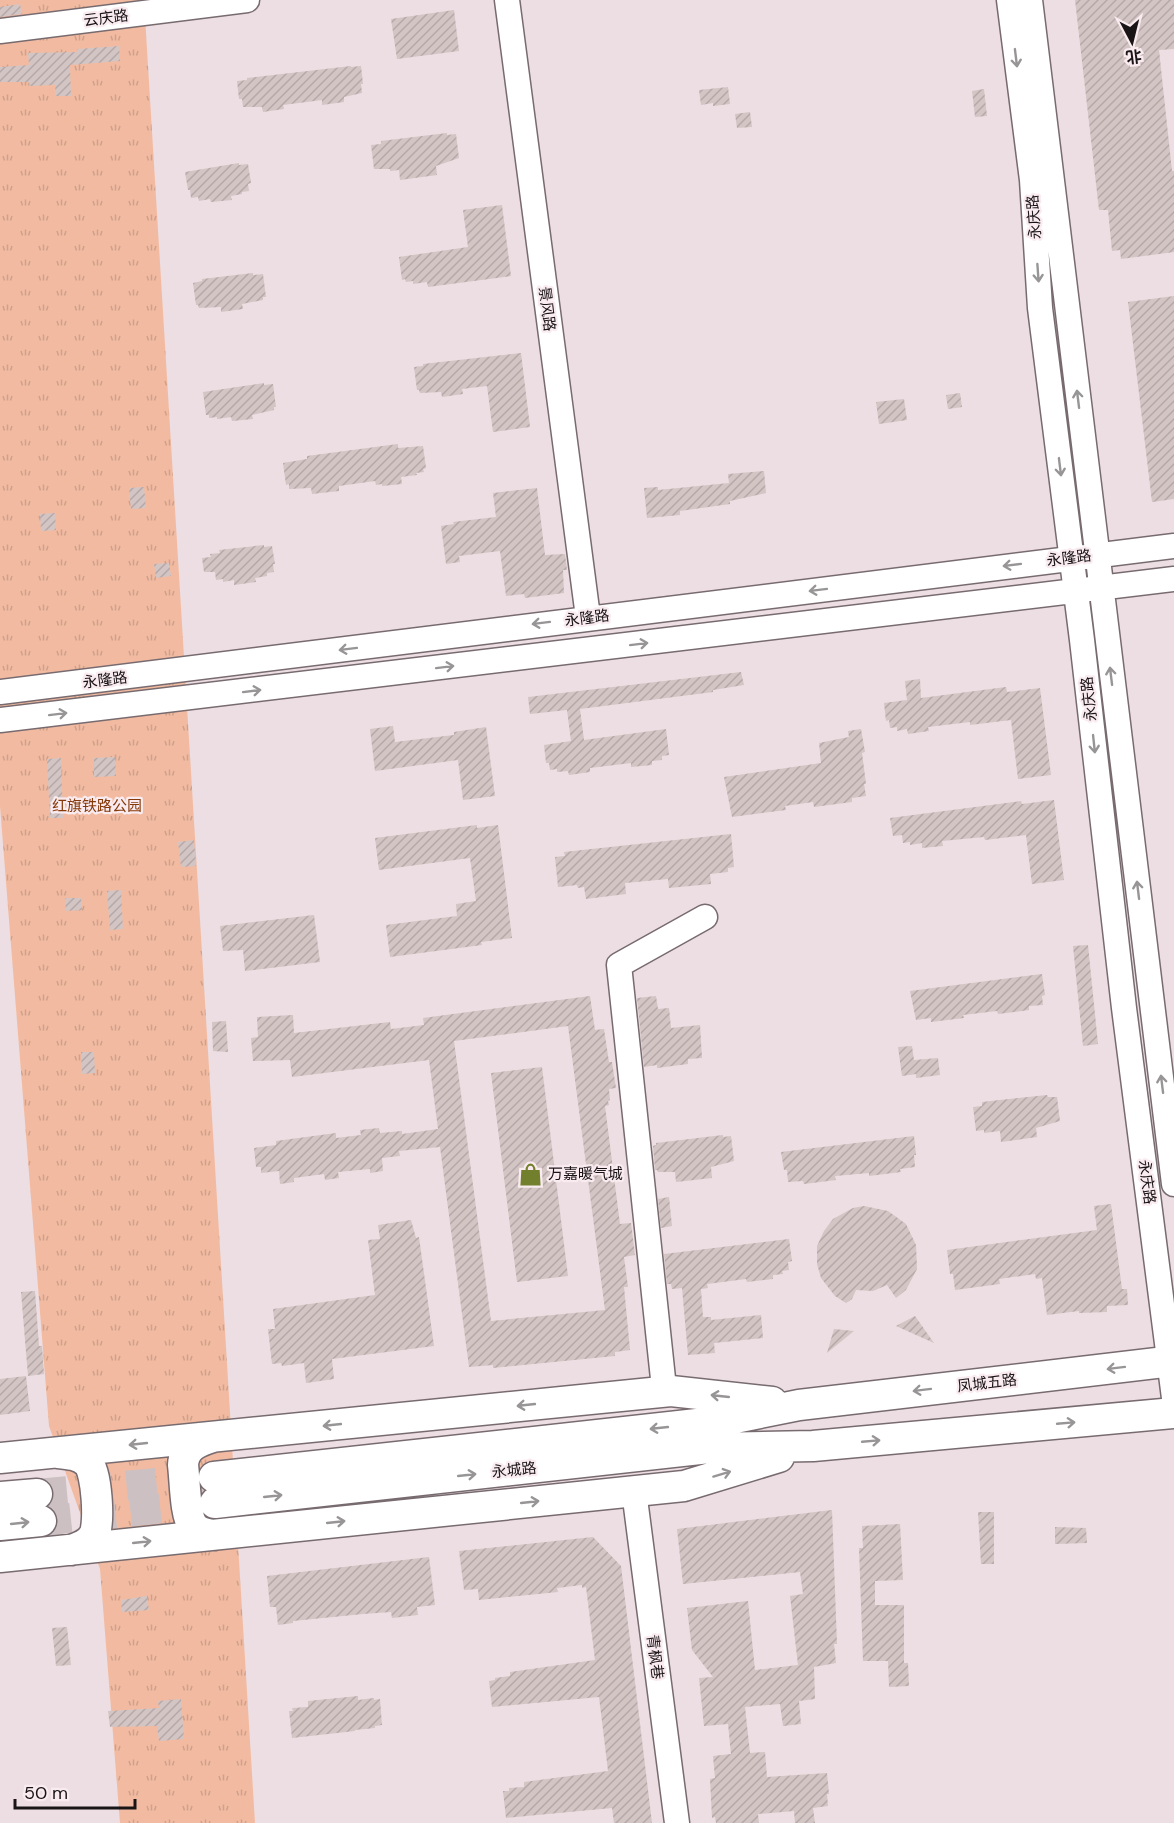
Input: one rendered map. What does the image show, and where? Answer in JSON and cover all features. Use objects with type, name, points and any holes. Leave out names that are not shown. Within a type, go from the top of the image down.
[{"type":"main road","name":"凤城五路","points":[[799,1404],[1172,1361]]},
{"type":"main road","points":[[0,1458],[671,1391],[799,1404]]},
{"type":"main road","name":"永城路","points":[[799,1404],[716,1422],[215,1490],[709,1448],[813,1446]]},
{"type":"main road","points":[[0,1557],[684,1486],[813,1446],[1174,1413]]},
{"type":"main road","points":[[213,1437],[189,1448],[183,1459],[183,1465],[189,1520],[197,1530],[214,1535]]},
{"type":"main road","points":[[56,1452],[76,1456],[85,1461],[90,1465],[94,1478],[97,1520],[95,1534],[85,1545],[71,1550]]},
{"type":"main road","points":[[0,1497],[39,1507],[0,1525]]},
{"type":"street","name":"云庆路","points":[[0,31],[247,0]]},
{"type":"street","name":"景风路","points":[[507,0],[588,617]]},
{"type":"street","name":"永庆路","points":[[1009,0],[1032,180],[1040,308],[1072,557],[1124,1008],[1172,1361],[1174,1398]]},
{"type":"street","name":"永庆路","points":[[1030,0],[1174,1184]]},
{"type":"street","name":"永隆路","points":[[0,692],[120,679],[588,617],[1174,546]]},
{"type":"street","name":"永隆路","points":[[0,720],[1174,579]]},
{"type":"street","points":[[663,1388],[619,965],[705,917]]},
{"type":"street","name":"青枫巷","points":[[634,1491],[677,1823]]},
{"type":"green space","name":"红旗铁路公园","points":[[0,0],[144,0],[255,1823],[120,1823],[100,1569],[49,1426],[0,806]]},
{"type":"building","points":[[1075,0],[1174,0],[1174,49],[1159,50],[1172,171],[1174,171],[1174,252],[1121,259],[1120,250],[1112,251],[1108,210],[1099,210]]},
{"type":"building","points":[[20,4],[22,14],[0,17],[0,7]]},
{"type":"building","points":[[454,10],[459,51],[397,59],[391,19]]},
{"type":"building","points":[[119,46],[120,61],[70,65],[71,96],[56,96],[55,85],[30,86],[29,82],[0,82],[0,67],[29,65],[28,53],[78,52],[77,49]]},
{"type":"building","points":[[361,66],[362,93],[344,97],[344,102],[322,105],[322,100],[283,105],[284,109],[263,112],[262,107],[243,107],[242,99],[239,99],[237,81],[247,80],[247,78]]},
{"type":"building","points":[[728,87],[730,104],[701,105],[699,90]]},
{"type":"building","points":[[984,89],[987,116],[975,117],[972,91]]},
{"type":"building","points":[[750,112],[752,127],[737,128],[735,114]]},
{"type":"building","points":[[447,133],[447,135],[456,134],[459,158],[436,166],[437,175],[400,180],[399,170],[374,169],[371,145],[381,144],[381,141]]},
{"type":"building","points":[[239,163],[239,165],[248,164],[251,183],[248,184],[249,191],[231,196],[232,200],[211,202],[210,199],[199,201],[198,197],[191,198],[185,172]]},
{"type":"building","points":[[502,205],[511,276],[428,287],[427,282],[413,284],[413,281],[402,280],[399,257],[468,247],[463,210]]},
{"type":"building","points":[[253,273],[253,275],[263,274],[266,297],[263,297],[263,300],[242,304],[243,309],[221,312],[221,307],[199,308],[196,305],[193,283],[202,281],[202,279]]},
{"type":"building","points":[[1174,296],[1174,499],[1152,502],[1128,302]]},
{"type":"building","points":[[521,353],[530,427],[493,432],[487,386],[462,389],[463,394],[442,397],[441,392],[420,393],[417,390],[414,367],[423,366],[423,364]]},
{"type":"building","points":[[264,383],[264,385],[273,384],[276,407],[274,410],[252,415],[253,419],[232,421],[231,417],[217,419],[217,417],[209,418],[209,415],[206,415],[203,392]]},
{"type":"building","points":[[960,393],[962,407],[948,409],[946,395]]},
{"type":"building","points":[[904,399],[907,420],[879,424],[876,402]]},
{"type":"building","points":[[398,444],[398,448],[423,446],[426,468],[423,469],[424,472],[416,473],[417,475],[401,477],[402,484],[382,486],[382,484],[376,485],[375,481],[339,486],[339,491],[312,494],[311,488],[289,489],[289,484],[286,485],[283,463],[307,459],[307,456]]},
{"type":"building","points":[[764,471],[766,493],[730,501],[730,504],[680,511],[680,515],[647,518],[644,488],[658,487],[658,490],[729,483],[728,474]]},
{"type":"building","points":[[144,487],[146,508],[131,509],[129,488]]},
{"type":"building","points":[[537,488],[545,555],[565,554],[567,570],[563,570],[564,593],[525,598],[524,594],[506,596],[500,551],[459,556],[460,562],[446,564],[441,526],[454,524],[453,522],[496,517],[493,493]]},
{"type":"building","points":[[55,513],[56,530],[41,531],[40,514]]},
{"type":"building","points":[[264,545],[264,547],[272,546],[274,572],[255,578],[256,582],[234,585],[234,580],[223,582],[223,579],[216,580],[215,572],[204,572],[202,558],[211,557],[210,554],[220,553],[219,550]]},
{"type":"building","points":[[169,563],[171,576],[156,578],[154,564]]},
{"type":"building","points":[[741,672],[744,685],[713,690],[713,692],[580,709],[584,740],[666,729],[669,755],[662,756],[662,760],[652,761],[652,765],[631,767],[631,763],[590,768],[590,772],[569,775],[568,771],[550,770],[549,763],[546,763],[544,745],[571,741],[567,710],[530,714],[528,697]]},
{"type":"building","points":[[920,679],[921,698],[1006,687],[1007,692],[1040,688],[1051,775],[1018,779],[1011,720],[928,727],[929,731],[908,734],[907,729],[897,731],[897,727],[890,728],[889,720],[886,721],[884,703],[907,700],[905,681]]},
{"type":"building","points":[[393,726],[395,742],[454,735],[454,732],[486,727],[495,796],[463,800],[458,760],[375,771],[370,729]]},
{"type":"building","points":[[861,729],[865,752],[862,753],[866,796],[852,798],[852,802],[814,807],[813,802],[785,806],[786,810],[732,817],[724,777],[821,763],[819,743],[849,737],[848,731]]},
{"type":"building","points":[[115,757],[116,776],[94,777],[94,758]]},
{"type":"building","points":[[61,758],[63,818],[50,818],[47,759]]},
{"type":"building","points":[[1054,800],[1064,880],[1032,884],[1026,835],[985,840],[984,837],[942,841],[943,846],[922,848],[922,843],[910,845],[910,842],[903,843],[902,835],[893,836],[890,818],[1021,801],[1022,804]]},
{"type":"building","points":[[477,825],[477,828],[498,825],[512,938],[481,942],[482,945],[390,957],[386,925],[457,916],[456,904],[476,901],[470,858],[379,870],[375,838]]},
{"type":"building","points":[[731,834],[734,867],[728,868],[728,872],[710,874],[711,884],[669,888],[668,879],[625,883],[626,894],[586,899],[584,887],[578,888],[577,885],[558,887],[555,857],[565,856],[564,852]]},
{"type":"building","points":[[194,840],[196,866],[181,867],[178,842]]},
{"type":"building","points":[[121,890],[123,929],[110,930],[107,891]]},
{"type":"building","points":[[65,898],[81,898],[82,910],[66,911]]},
{"type":"building","points":[[314,915],[320,962],[245,971],[243,950],[223,951],[220,926]]},
{"type":"building","points":[[1088,945],[1098,1044],[1083,1046],[1073,946]]},
{"type":"building","points":[[1042,974],[1045,995],[1042,996],[1043,1005],[1029,1006],[1029,1010],[963,1015],[964,1018],[931,1022],[931,1018],[916,1020],[910,991]]},
{"type":"building","points":[[590,996],[595,1030],[604,1029],[609,1062],[612,1062],[616,1088],[609,1089],[609,1105],[605,1106],[620,1224],[631,1223],[635,1255],[624,1257],[628,1287],[624,1287],[630,1350],[615,1352],[615,1356],[493,1368],[493,1365],[469,1367],[440,1147],[399,1151],[400,1156],[382,1158],[383,1171],[370,1173],[370,1169],[338,1172],[339,1178],[325,1180],[324,1174],[294,1178],[294,1182],[280,1184],[279,1171],[261,1173],[261,1167],[256,1167],[254,1148],[276,1145],[276,1141],[336,1133],[336,1138],[361,1135],[360,1130],[379,1128],[380,1133],[402,1131],[402,1134],[438,1129],[429,1060],[292,1077],[290,1060],[253,1061],[251,1038],[258,1037],[257,1017],[293,1015],[294,1033],[390,1022],[391,1029],[424,1025],[423,1018]],"holes":[[[568,1026],[605,1310],[491,1321],[454,1041]]]},
{"type":"building","points":[[656,996],[658,1009],[669,1008],[671,1028],[700,1025],[702,1058],[688,1059],[688,1064],[657,1068],[657,1065],[644,1067],[637,998]]},
{"type":"building","points":[[226,1021],[228,1052],[213,1051],[212,1022]]},
{"type":"building","points":[[912,1046],[914,1060],[938,1058],[940,1075],[916,1078],[916,1074],[902,1076],[898,1047]]},
{"type":"building","points":[[81,1052],[94,1052],[95,1073],[82,1074]]},
{"type":"building","name":"万嘉暖气城","points":[[542,1067],[568,1276],[517,1282],[491,1073]]},
{"type":"building","points":[[1047,1095],[1057,1097],[1060,1121],[1036,1128],[1037,1137],[1001,1142],[1000,1131],[984,1133],[984,1130],[976,1131],[973,1107],[982,1106],[982,1102]]},
{"type":"building","points":[[723,1135],[723,1137],[731,1136],[734,1161],[711,1167],[712,1178],[676,1182],[675,1172],[655,1170],[653,1146],[656,1143]]},
{"type":"building","points":[[914,1136],[915,1167],[900,1169],[901,1172],[869,1176],[869,1173],[835,1176],[836,1180],[804,1184],[803,1181],[788,1182],[787,1170],[784,1170],[781,1152]]},
{"type":"building","points":[[669,1197],[672,1226],[661,1228],[658,1199]]},
{"type":"building","points":[[1111,1204],[1122,1289],[1127,1289],[1128,1305],[1107,1306],[1107,1312],[1079,1313],[1079,1311],[1047,1315],[1042,1278],[1036,1279],[1035,1274],[999,1279],[1000,1284],[955,1290],[947,1250],[1097,1230],[1094,1206]]},
{"type":"building","points":[[864,1206],[888,1211],[906,1224],[916,1245],[917,1269],[906,1290],[896,1298],[887,1285],[873,1291],[856,1290],[852,1299],[846,1303],[835,1296],[821,1278],[817,1264],[817,1246],[833,1219],[853,1208]]},
{"type":"building","points":[[411,1220],[416,1238],[419,1237],[434,1346],[332,1359],[334,1379],[306,1383],[304,1363],[282,1366],[281,1363],[272,1364],[268,1329],[275,1329],[273,1309],[375,1295],[368,1240],[380,1239],[378,1225]]},
{"type":"building","points":[[789,1239],[792,1261],[788,1262],[789,1270],[782,1271],[783,1274],[773,1275],[773,1279],[747,1282],[746,1279],[707,1284],[708,1288],[701,1289],[703,1317],[711,1317],[711,1320],[761,1315],[763,1338],[714,1343],[715,1353],[688,1355],[682,1288],[672,1289],[671,1284],[667,1284],[664,1254]]},
{"type":"building","points":[[35,1291],[39,1346],[42,1346],[44,1374],[28,1376],[21,1292]]},
{"type":"building","points":[[915,1316],[934,1343],[896,1326]]},
{"type":"building","points":[[834,1329],[854,1331],[827,1353]]},
{"type":"building","points":[[26,1376],[30,1411],[0,1415],[0,1379]]},
{"type":"building","points":[[832,1510],[836,1663],[814,1667],[815,1699],[799,1701],[801,1724],[783,1726],[780,1704],[745,1707],[750,1753],[765,1752],[767,1777],[827,1773],[828,1806],[813,1808],[815,1823],[795,1823],[794,1811],[758,1814],[759,1823],[716,1823],[715,1817],[712,1818],[710,1779],[715,1778],[713,1756],[731,1754],[728,1724],[704,1726],[699,1678],[713,1677],[692,1650],[687,1608],[748,1601],[755,1670],[798,1665],[790,1596],[803,1594],[800,1572],[683,1584],[677,1529]]},
{"type":"building","points":[[978,1512],[994,1512],[994,1564],[981,1564]]},
{"type":"building","points":[[900,1524],[903,1580],[875,1581],[875,1605],[904,1605],[904,1663],[908,1663],[909,1686],[889,1687],[888,1661],[863,1661],[859,1548],[863,1548],[862,1526]]},
{"type":"building","points":[[1055,1527],[1086,1528],[1087,1543],[1055,1544]]},
{"type":"building","points":[[593,1537],[621,1566],[652,1823],[614,1823],[612,1808],[506,1818],[503,1791],[509,1791],[509,1788],[524,1787],[524,1782],[608,1771],[599,1697],[492,1707],[489,1681],[495,1678],[510,1676],[510,1672],[595,1660],[586,1587],[582,1588],[582,1585],[557,1588],[558,1592],[479,1600],[478,1589],[464,1590],[459,1551]]},
{"type":"building","points":[[429,1557],[435,1605],[417,1607],[418,1615],[392,1618],[391,1612],[363,1614],[293,1621],[293,1623],[278,1625],[276,1607],[270,1607],[267,1576]]},
{"type":"building","points":[[147,1596],[149,1610],[122,1612],[121,1600]]},
{"type":"building","points":[[67,1627],[71,1665],[56,1666],[52,1628]]},
{"type":"building","points":[[358,1696],[358,1700],[380,1699],[382,1725],[355,1731],[292,1738],[289,1711],[293,1711],[292,1708],[308,1707],[308,1701]]},
{"type":"building","points":[[181,1699],[184,1739],[159,1741],[157,1726],[110,1727],[108,1711],[159,1708],[158,1701]]},
{"type":"tunnel","points":[[37,1494],[208,1478]]},
{"type":"tunnel","points":[[41,1521],[211,1503]]},
{"type":"place","name":"万嘉暖气城","points":[[530,1174]]}]
